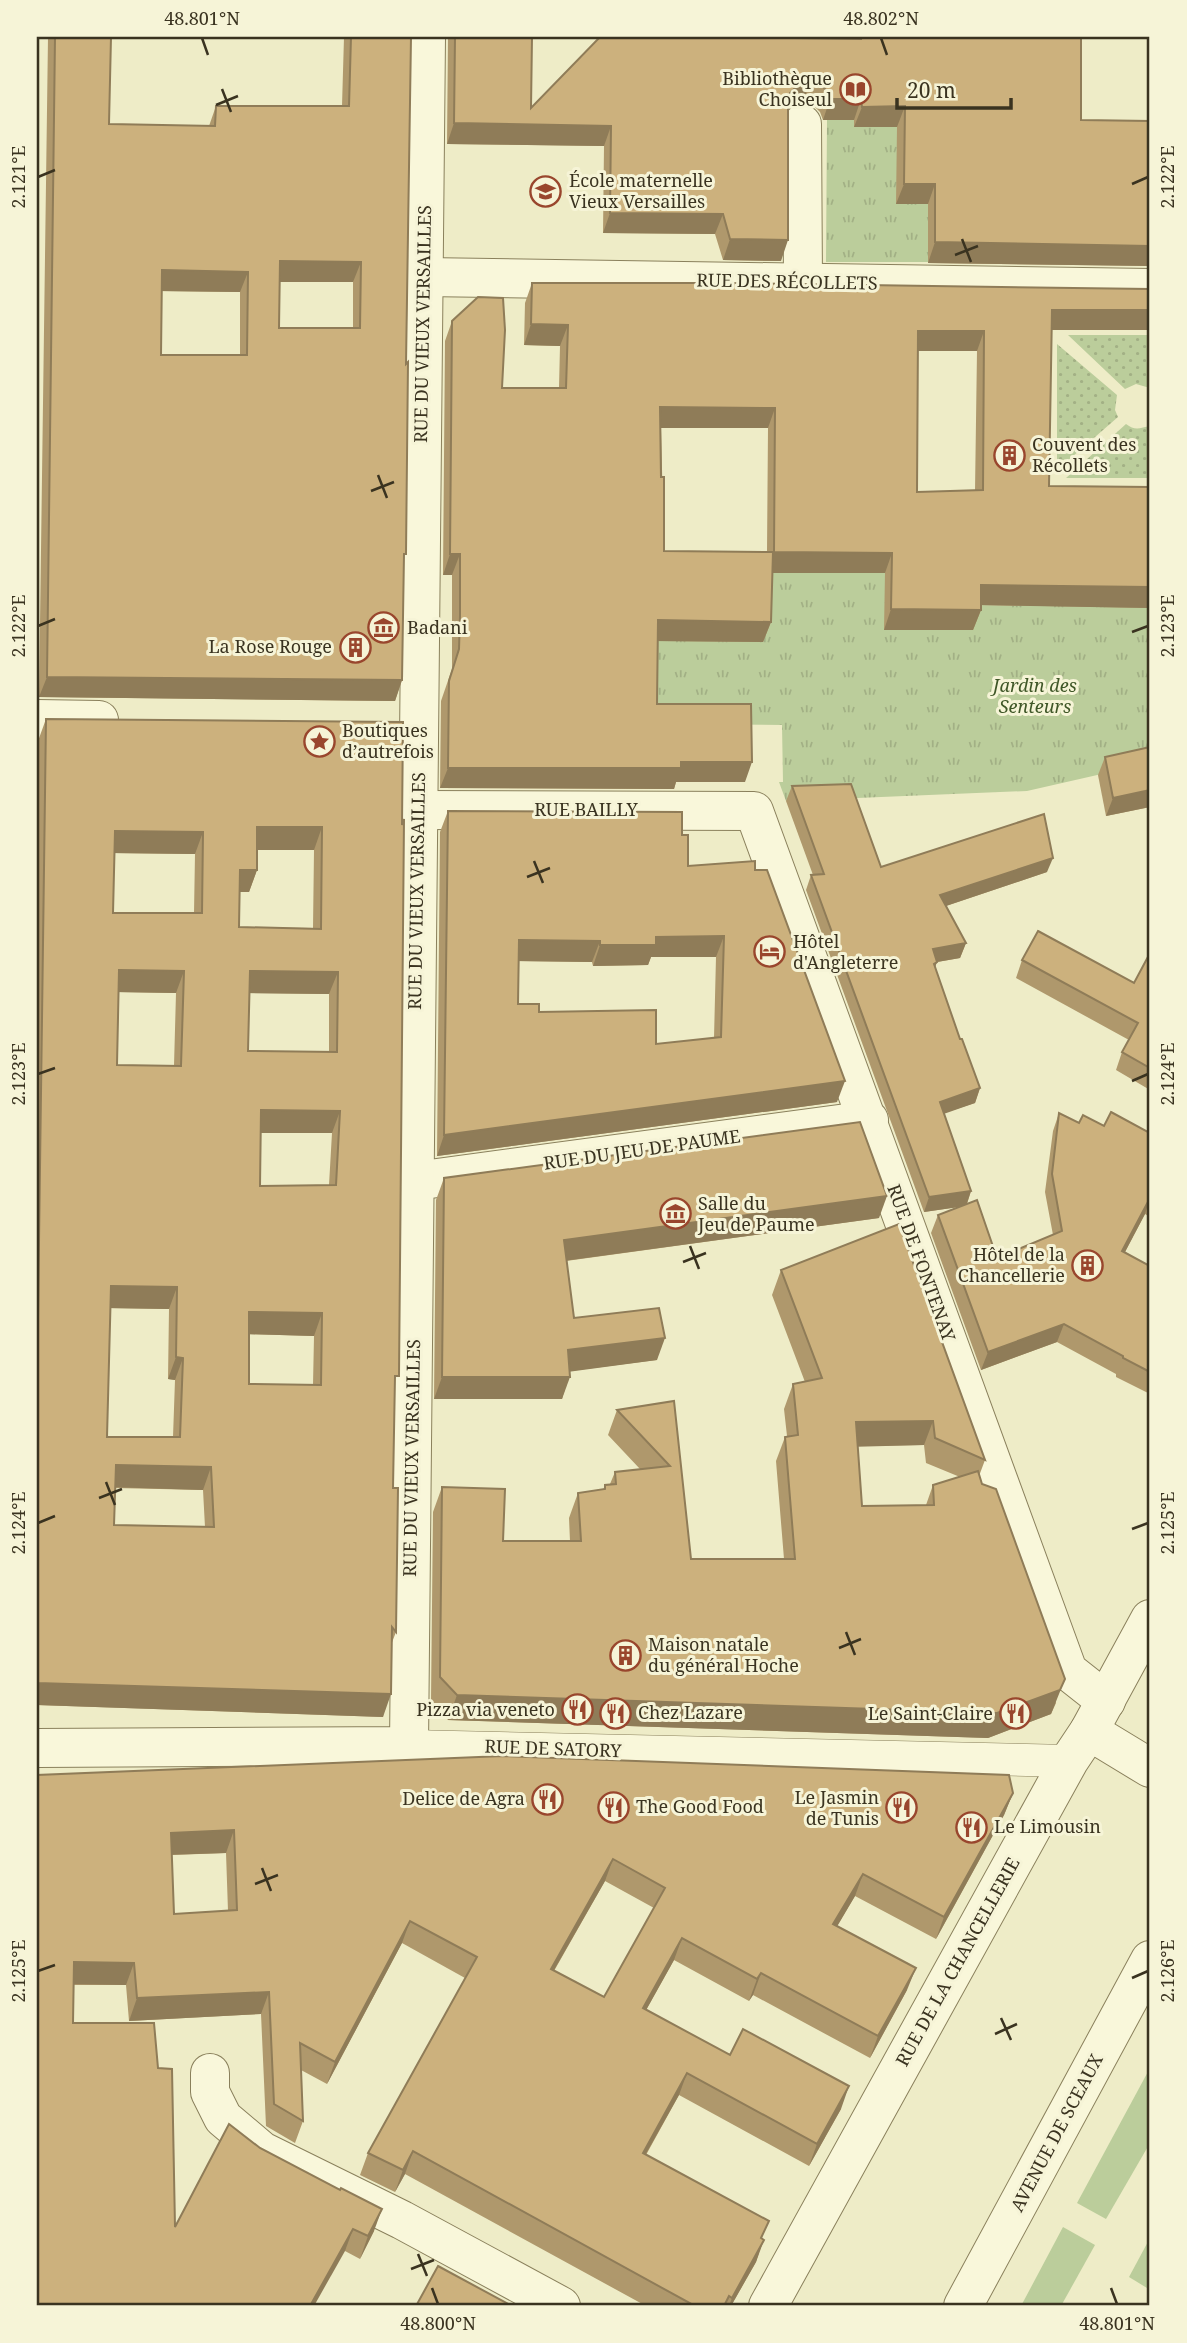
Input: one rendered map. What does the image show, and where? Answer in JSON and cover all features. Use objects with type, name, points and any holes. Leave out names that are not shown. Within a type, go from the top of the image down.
[{"type":"street","name":"RUE DU VIEUX VERSAILLES","points":[[409,1746],[418,810],[403,723],[424,277],[426,37]]},
{"type":"street","points":[[802,124],[803,282]]},
{"type":"street","name":"RUE DES RÉCOLLETS","points":[[424,277],[1150,288]]},
{"type":"street","points":[[37,719],[135,720]]},
{"type":"street","name":"RUE BAILLY","points":[[418,810],[754,811]]},
{"type":"street","name":"RUE DE FONTENAY","points":[[754,811],[869,1120],[1088,1731],[1150,1768]]},
{"type":"street","name":"RUE DU JEU DE PAUME","points":[[415,1181],[869,1120]]},
{"type":"street","name":"RUE DE LA CHANCELLERIE","points":[[768,2306],[1150,1619]]},
{"type":"street","name":"RUE DE SATORY","points":[[37,1748],[409,1746],[1088,1731]]},
{"type":"street","name":"AVENUE DE SCEAUX","points":[[963,2306],[1150,1960]]},
{"type":"street","points":[[210,2073],[210,2092],[223,2118],[262,2151],[402,2220],[561,2306]]},
{"type":"green space","points":[[827,120],[854,120],[855,127],[921,126],[896,204],[929,204],[928,262],[826,262]]},
{"type":"green space","points":[[1068,335],[1150,335],[1150,388],[1136,384],[1125,389]]},
{"type":"green space","points":[[1057,344],[1117,395],[1115,410],[1118,417],[1057,470]]},
{"type":"green space","points":[[1126,424],[1135,428],[1150,426],[1150,478],[1066,478]]},
{"type":"green space","name":"Jardin des Senteurs","points":[[765,572],[885,573],[885,630],[974,605],[1150,607],[1150,763],[1027,791],[786,801],[779,782],[783,782],[782,725],[649,724],[651,641]]},
{"type":"green space","points":[[1150,2068],[1150,2143],[1106,2219],[1077,2203]]},
{"type":"green space","points":[[1063,2227],[1095,2245],[1061,2306],[1021,2306]]},
{"type":"green space","points":[[1150,2238],[1150,2282],[1147,2288],[1129,2277]]},
{"type":"building","points":[[55,37],[111,37],[109,124],[215,126],[216,106],[349,106],[351,37],[411,37],[406,554],[402,680],[47,677]],"holes":[[[280,261],[361,262],[360,328],[279,328]],[[162,270],[248,272],[247,355],[161,355]]]},
{"type":"building","points":[[455,37],[532,37],[531,108],[600,37],[1081,37],[1081,120],[1150,121],[1150,246],[935,242],[935,184],[904,184],[905,106],[862,107],[861,99],[830,99],[828,92],[821,85],[810,82],[798,85],[790,93],[788,103],[788,240],[730,239],[723,214],[610,213],[611,126],[454,123]]},
{"type":"building","points":[[532,283],[1150,289],[1150,310],[1052,310],[1049,486],[1150,487],[1150,587],[981,585],[981,610],[891,609],[892,553],[774,552],[775,408],[660,407],[664,551],[773,552],[771,622],[658,620],[657,704],[751,704],[752,762],[681,762],[681,768],[448,768],[449,681],[459,649],[460,616],[460,554],[450,554],[452,321],[478,297],[503,298],[505,330],[502,388],[566,388],[568,325],[531,324]],"holes":[[[918,331],[984,331],[983,490],[917,492]]]},
{"type":"building","points":[[46,719],[403,722],[399,1376],[395,1376],[393,1488],[398,1488],[396,1632],[392,1627],[391,1694],[37,1683],[37,1392]],"holes":[[[257,827],[322,827],[321,929],[239,927],[240,870],[257,870]],[[115,831],[203,832],[202,913],[113,913]],[[119,970],[184,971],[181,1066],[117,1065]],[[250,971],[338,972],[337,1052],[248,1051]],[[261,1110],[340,1111],[336,1185],[260,1186]],[[111,1286],[177,1287],[176,1357],[183,1358],[180,1437],[107,1437]],[[249,1312],[322,1313],[321,1385],[249,1384]],[[116,1465],[211,1467],[214,1527],[114,1525]]]},
{"type":"building","points":[[1150,747],[1150,790],[1113,798],[1105,757]]},
{"type":"building","points":[[851,784],[881,867],[1044,814],[1053,858],[940,895],[966,943],[933,949],[937,962],[934,964],[980,1088],[940,1102],[971,1191],[929,1197],[811,875],[824,874],[792,786]]},
{"type":"building","points":[[448,811],[682,812],[682,835],[688,835],[688,866],[755,861],[755,870],[767,870],[845,1081],[444,1135]],"holes":[[[724,936],[721,1037],[656,1044],[656,1010],[539,1012],[539,1004],[518,1004],[519,940],[656,945],[656,937]]]},
{"type":"building","points":[[1038,931],[1134,983],[1150,953],[1150,1068],[1122,1052],[1138,1023],[1022,960]]},
{"type":"building","points":[[1111,1112],[1150,1133],[1150,1198],[1122,1251],[1150,1266],[1150,1372],[1064,1324],[988,1352],[938,1215],[977,1200],[997,1258],[1062,1231],[1052,1174],[1059,1113],[1079,1123],[1083,1115],[1104,1126]]},
{"type":"building","points":[[860,1122],[887,1196],[564,1240],[574,1318],[659,1308],[665,1338],[568,1350],[570,1377],[442,1377],[444,1178]]},
{"type":"building","points":[[899,1224],[985,1460],[935,1438],[933,1421],[856,1422],[862,1506],[934,1505],[933,1485],[978,1471],[982,1484],[996,1489],[1065,1679],[1060,1690],[997,1713],[457,1695],[440,1677],[442,1487],[505,1489],[503,1541],[581,1541],[578,1493],[605,1489],[605,1485],[616,1484],[615,1472],[670,1466],[617,1410],[674,1401],[691,1559],[795,1559],[785,1437],[798,1435],[793,1384],[822,1378],[781,1270]]},
{"type":"building","points":[[503,1756],[1009,1775],[1013,1793],[944,1917],[863,1874],[833,1924],[916,1968],[878,2036],[761,1973],[757,1979],[682,1938],[643,2008],[730,2055],[743,2029],[849,2086],[817,2144],[687,2073],[643,2153],[769,2221],[761,2238],[764,2240],[732,2298],[729,2296],[724,2306],[695,2306],[413,2151],[403,2170],[368,2153],[477,1957],[410,1921],[335,2062],[300,2043],[303,2121],[274,2104],[269,1992],[137,1998],[134,1963],[74,1962],[73,2023],[154,2023],[158,2068],[172,2069],[175,2227],[229,2124],[260,2148],[382,2209],[368,2236],[353,2229],[310,2306],[37,2306],[37,1775]],"holes":[[[234,1830],[237,1910],[174,1914],[171,1833]],[[613,1859],[665,1888],[604,1997],[551,1969]]]},
{"type":"building","points":[[438,2266],[512,2306],[416,2306]]},
{"type":"place","name":"Bibliothèque Choiseul","points":[[855,89]]},
{"type":"place","name":"École maternelle Vieux Versailles","points":[[546,191]]},
{"type":"place","name":"Couvent des Récollets","points":[[1009,455]]},
{"type":"place","name":"Badani","points":[[384,628]]},
{"type":"place","name":"La Rose Rouge","points":[[355,647]]},
{"type":"place","name":"Boutiques d’autrefois","points":[[319,741]]},
{"type":"place","name":"Hôtel d'Angleterre","points":[[770,952]]},
{"type":"place","name":"Salle du Jeu de Paume","points":[[675,1214]]},
{"type":"place","name":"Hôtel de la Chancellerie","points":[[1088,1265]]},
{"type":"place","name":"Maison natale du général Hoche","points":[[625,1655]]},
{"type":"place","name":"Pizza via veneto","points":[[578,1710]]},
{"type":"place","name":"Chez Lazare","points":[[615,1713]]},
{"type":"place","name":"Le Saint-Claire","points":[[1016,1714]]},
{"type":"place","name":"Delice de Agra","points":[[548,1799]]},
{"type":"place","name":"The Good Food","points":[[613,1807]]},
{"type":"place","name":"Le Jasmin de Tunis","points":[[902,1808]]},
{"type":"place","name":"Le Limousin","points":[[971,1827]]}]
